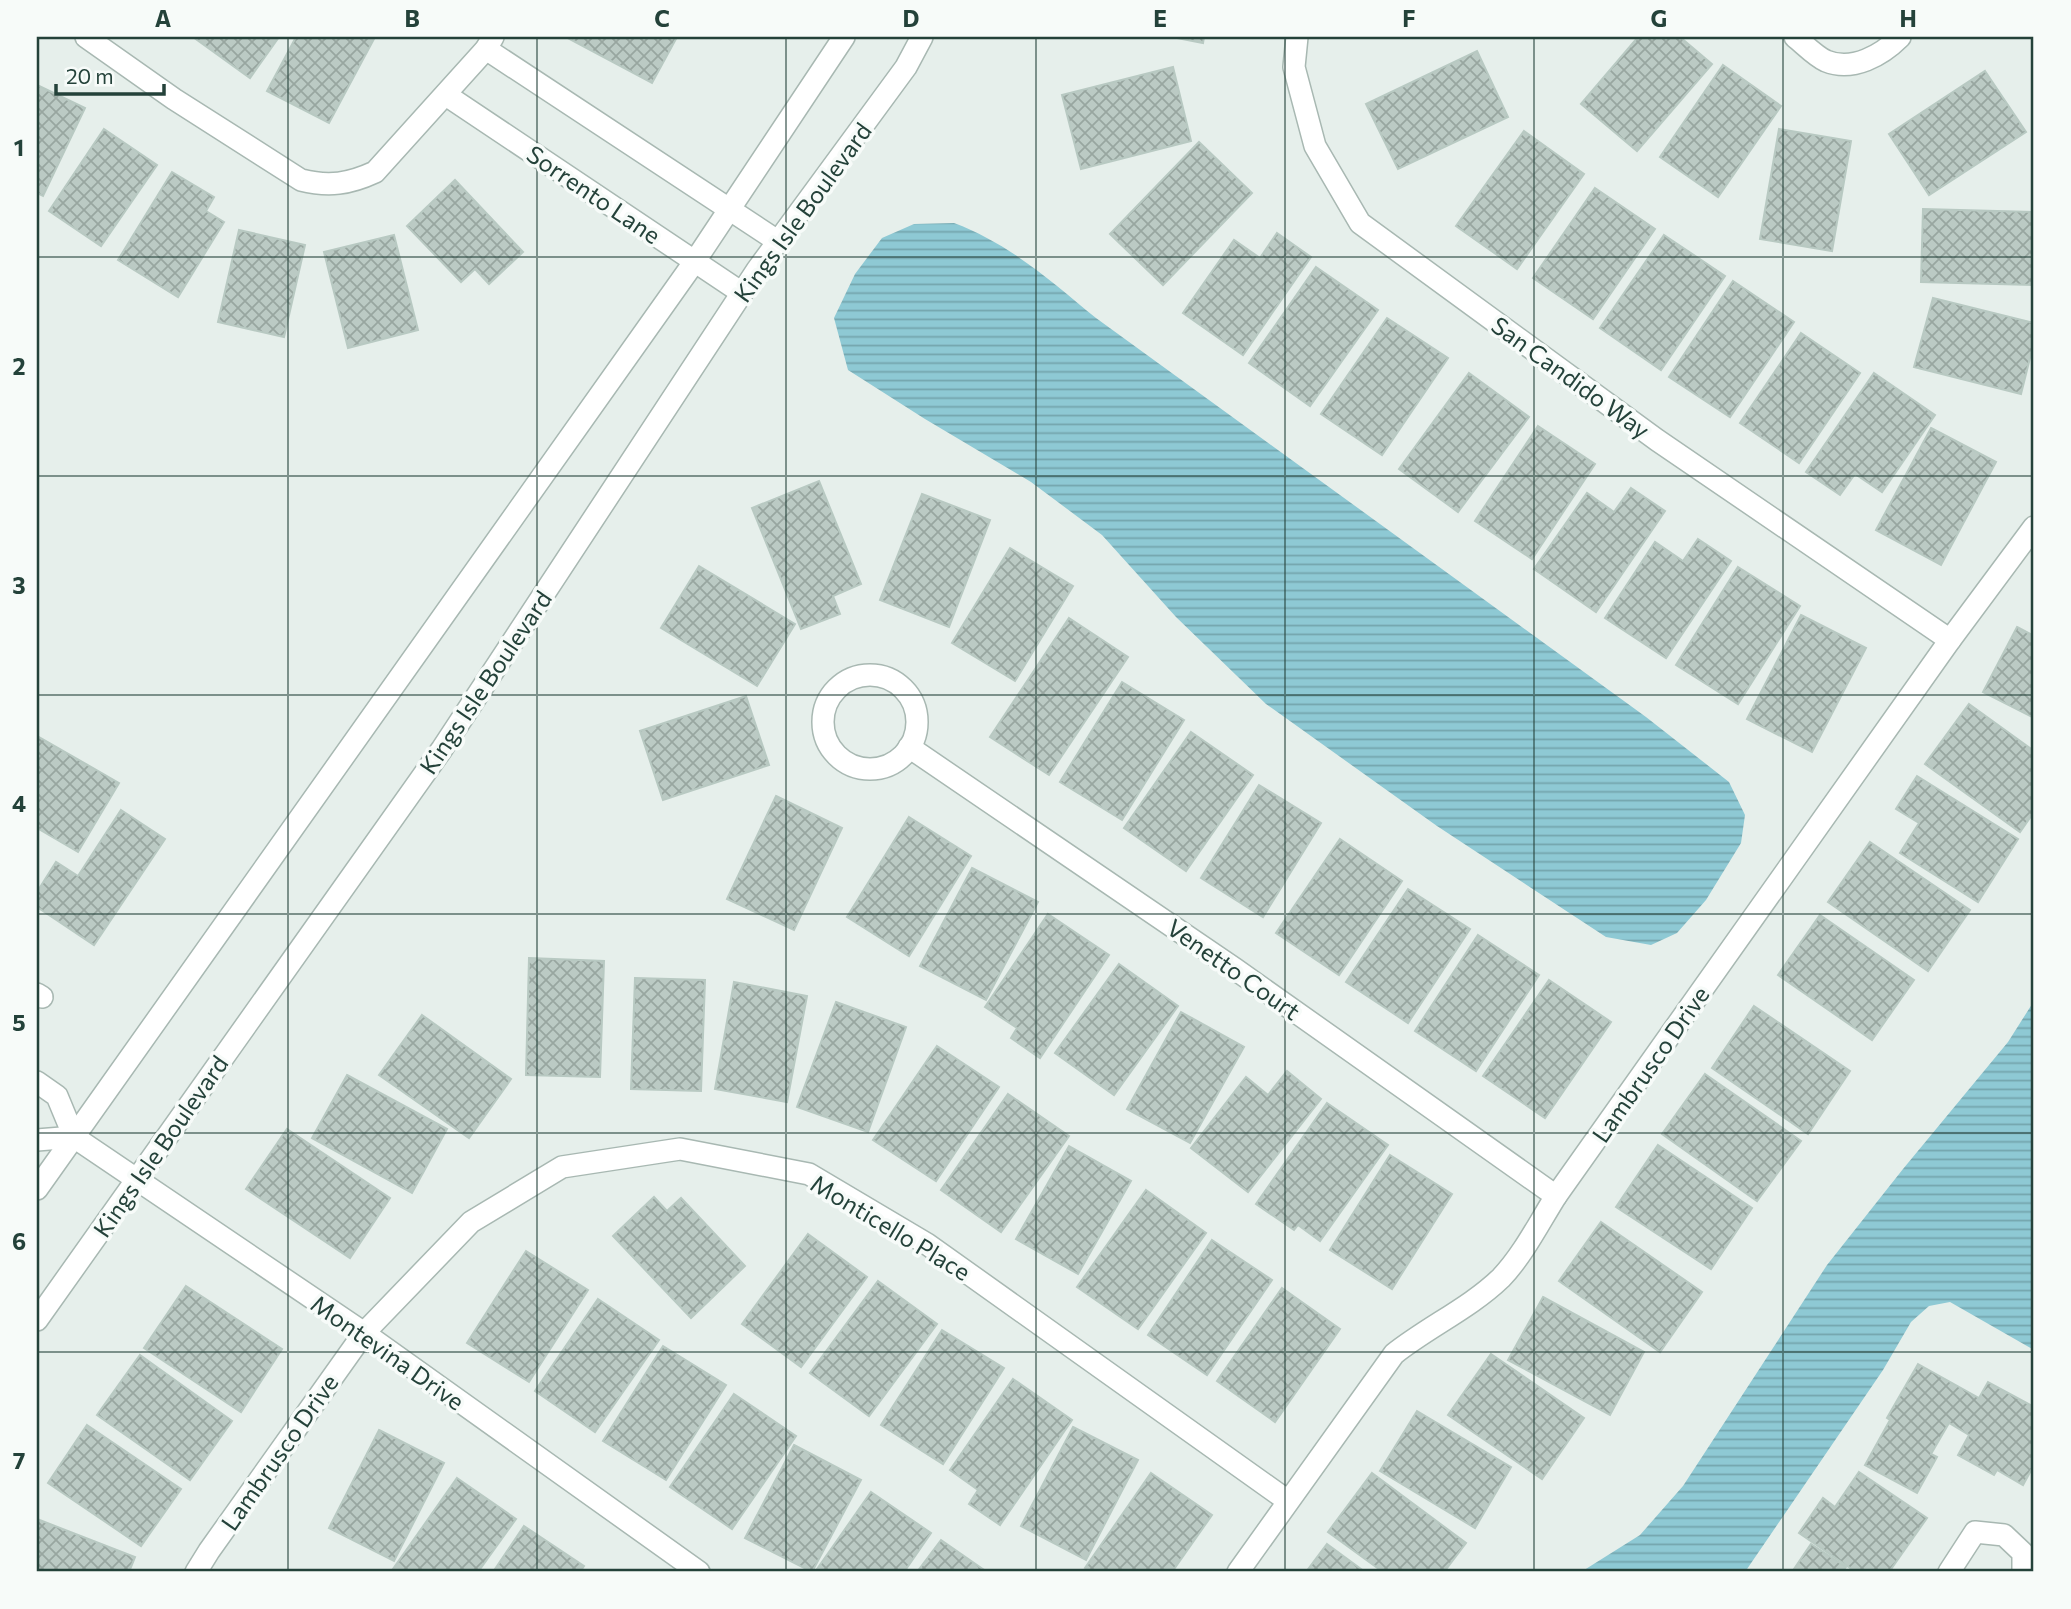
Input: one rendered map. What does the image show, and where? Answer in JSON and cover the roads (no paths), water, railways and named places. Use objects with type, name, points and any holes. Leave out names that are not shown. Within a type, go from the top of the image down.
[{"type":"street","points":[[86,37],[174,99],[301,180],[317,184],[354,182],[375,172],[446,95],[489,43],[779,242]]},
{"type":"street","points":[[37,1189],[695,261],[844,37]]},
{"type":"street","name":"Kings Isle Boulevard","points":[[37,1320],[442,749],[742,293],[906,66],[922,37]]},
{"type":"street","name":"San Candido Way","points":[[1297,37],[1294,66],[1315,146],[1360,223],[1657,440],[1950,640]]},
{"type":"street","points":[[1795,37],[1826,61],[1850,64],[1878,55],[1900,37]]},
{"type":"street","name":"Sorrento Lane","points":[[446,95],[742,293]]},
{"type":"street","name":"Lambrusco Drive","points":[[1238,1572],[1394,1354],[1416,1336],[1478,1297],[1502,1277],[1525,1247],[1556,1196],[1950,640],[2034,527]]},
{"type":"street","points":[[878,675],[896,682],[908,695],[916,712],[916,730],[909,747],[896,761],[879,768],[861,768],[844,761],[831,748],[824,731],[823,713],[830,696],[843,683],[860,676],[878,675]]},
{"type":"street","name":"Venetto Court","points":[[909,747],[1235,969],[1556,1196]]},
{"type":"street","points":[[37,1082],[57,1096],[74,1137]]},
{"type":"street","points":[[37,1140],[74,1137]]},
{"type":"street","name":"Montevina Drive","points":[[74,1137],[364,1333],[699,1572]]},
{"type":"street","name":"Monticello Place","points":[[364,1333],[471,1222],[562,1167],[680,1149],[809,1174],[927,1244],[1288,1501]]},
{"type":"street","name":"Lambrusco Drive","points":[[197,1572],[209,1551],[364,1333]]},
{"type":"street","points":[[1949,1572],[1975,1532],[2004,1535],[2023,1553],[2023,1572]]},
{"type":"water","points":[[954,223],[993,242],[1029,265],[1096,318],[1646,717],[1729,782],[1745,815],[1741,843],[1706,900],[1677,933],[1651,945],[1606,937],[1437,826],[1266,704],[1176,617],[1102,535],[1031,482],[848,370],[834,318],[855,274],[882,238],[914,224]]},
{"type":"water","points":[[2034,1001],[2034,1350],[1950,1302],[1929,1306],[1911,1322],[1883,1370],[1745,1572],[1581,1572],[1640,1535],[1683,1486],[1827,1265],[2008,1042]]}]
